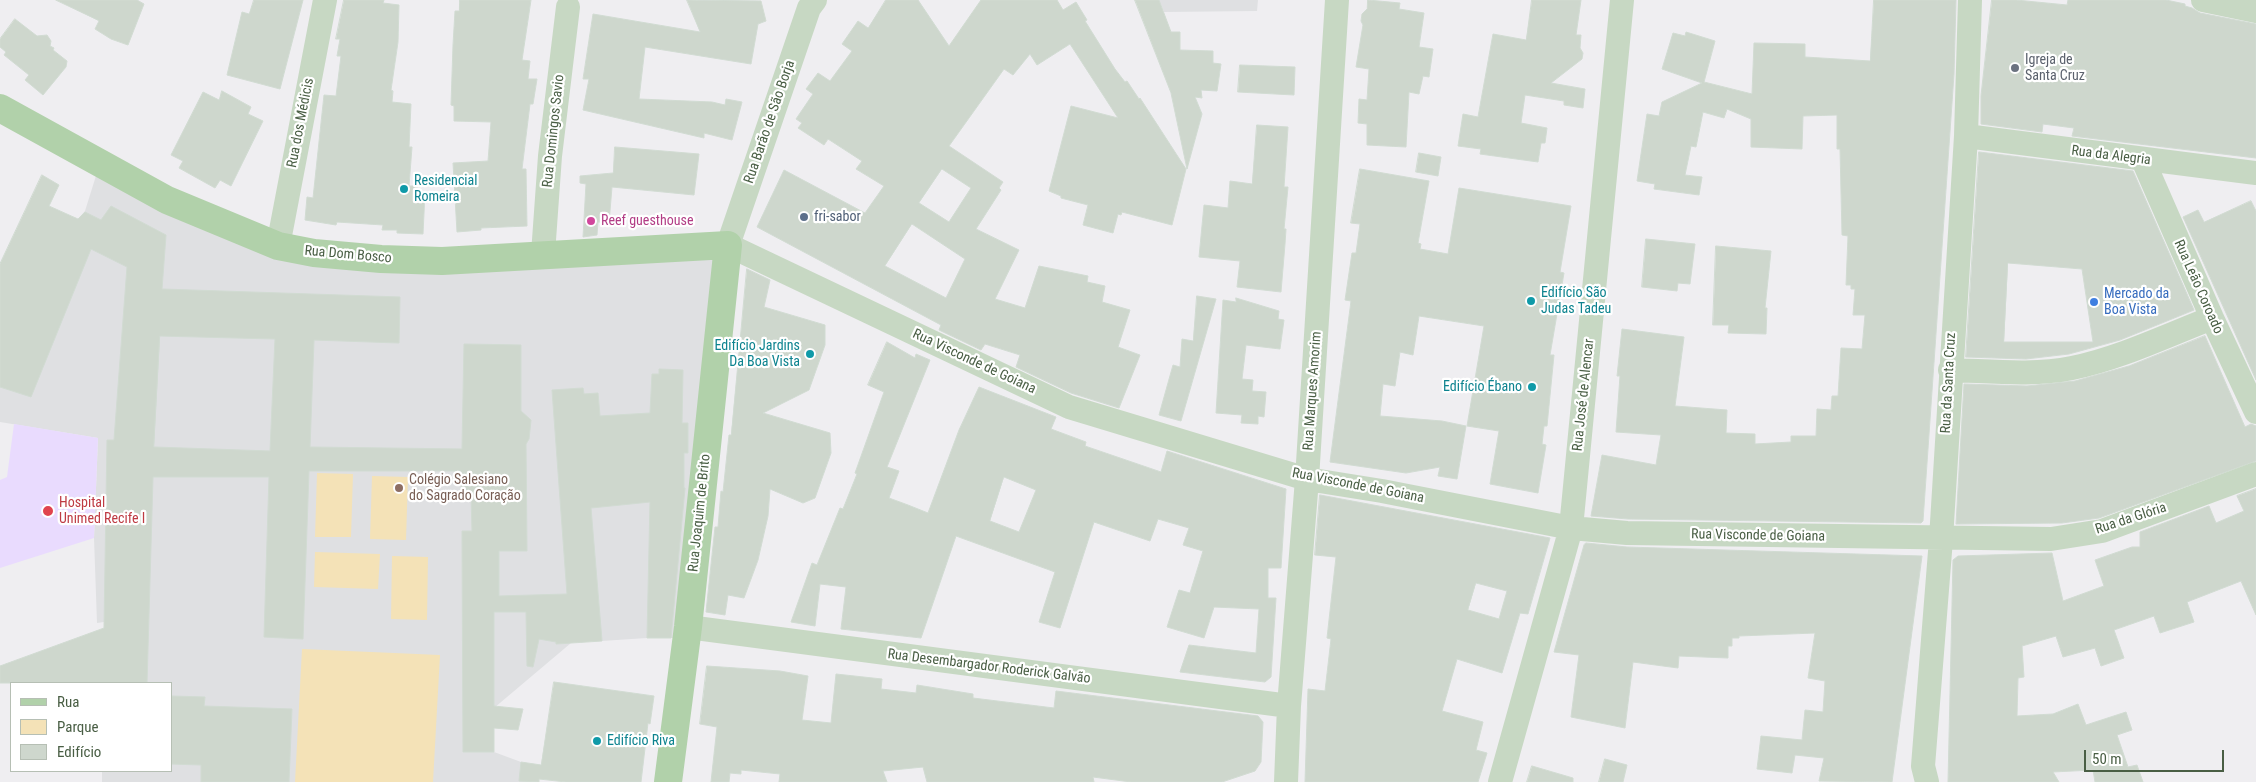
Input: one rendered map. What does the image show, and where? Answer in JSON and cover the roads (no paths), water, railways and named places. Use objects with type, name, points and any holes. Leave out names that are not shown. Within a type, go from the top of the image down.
[{"type":"main road","name":"Rua Dom Bosco","points":[[0,108],[167,200],[278,246],[314,253],[381,259],[442,260],[728,245]]},
{"type":"main road","name":"Rua Joaquim de Brito","points":[[668,782],[688,627],[728,245]]},
{"type":"street","name":"Rua dos Médicis","points":[[278,246],[325,0]]},
{"type":"street","name":"Rua Marques Amorim","points":[[1286,782],[1289,706],[1307,479],[1337,0]]},
{"type":"street","name":"Rua José de Alencar","points":[[1500,782],[1571,528],[1622,0]]},
{"type":"street","name":"Rua da Santa Cruz","points":[[1925,774],[1966,136],[1970,0]]},
{"type":"street","points":[[2203,0],[2256,11]]},
{"type":"street","name":"Rua Barão de São Borja","points":[[728,245],[810,3]]},
{"type":"street","name":"Rua Domingos Savio","points":[[543,254],[550,156],[568,7]]},
{"type":"street","name":"Rua da Alegria","points":[[1966,136],[2256,173]]},
{"type":"street","name":"Rua Leão Coroado","points":[[2143,160],[2212,318],[2256,412]]},
{"type":"street","name":"Rua Visconde de Goiana","points":[[728,245],[1069,407],[1307,479],[1382,491],[1571,528],[1627,532],[1941,539]]},
{"type":"street","points":[[1950,370],[2030,371],[2070,369],[2098,361],[2212,318]]},
{"type":"street","name":"Rua da Glória","points":[[1941,539],[2051,539],[2102,531],[2256,474]]},
{"type":"street","name":"Rua Desembargador Roderick Galvão","points":[[688,627],[1289,706]]},
{"type":"place","name":"Igreja de Santa Cruz","points":[[2015,68]]},
{"type":"place","name":"Residencial Romeira","points":[[404,189]]},
{"type":"place","name":"fri-sabor","points":[[804,217]]},
{"type":"place","name":"Reef guesthouse","points":[[591,221]]},
{"type":"place","name":"Edifício São Judas Tadeu","points":[[1531,301]]},
{"type":"place","name":"Mercado da Boa Vista","points":[[2094,302]]},
{"type":"place","name":"Edifício Jardins Da Boa Vista","points":[[810,354]]},
{"type":"place","name":"Edifício Ébano","points":[[1532,387]]},
{"type":"place","name":"Colégio Salesiano do Sagrado Coração","points":[[399,488]]},
{"type":"place","name":"Hospital Unimed Recife I","points":[[48,511]]},
{"type":"place","name":"Edifício Riva","points":[[597,741]]}]
